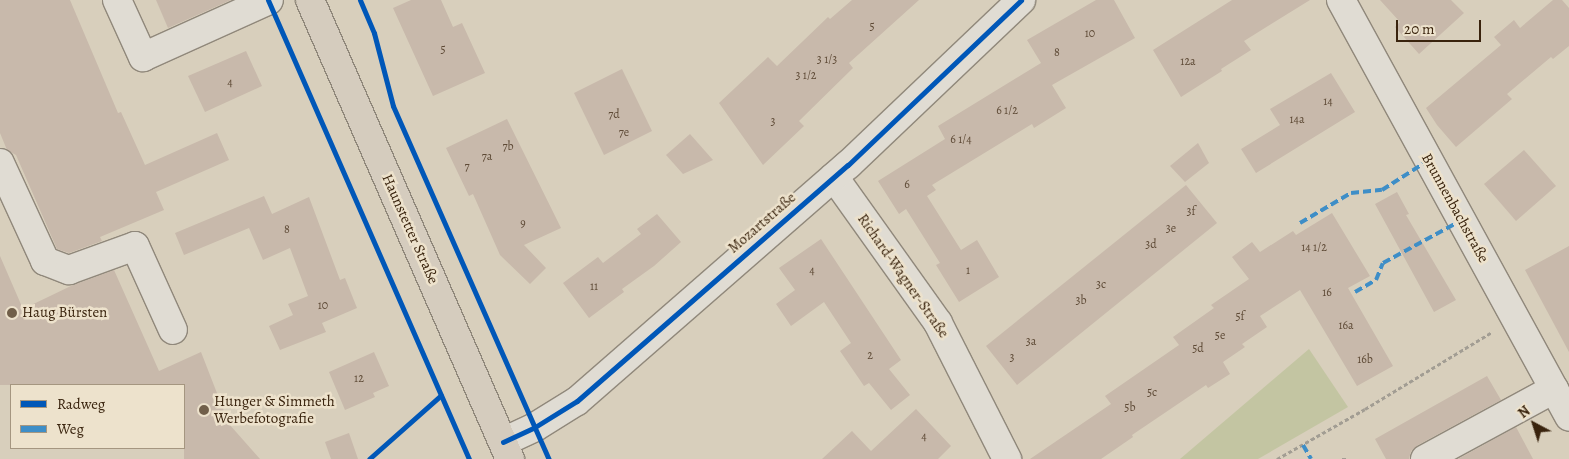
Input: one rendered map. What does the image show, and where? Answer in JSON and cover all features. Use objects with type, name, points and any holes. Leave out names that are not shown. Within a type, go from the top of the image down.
[{"type":"main road","name":"Haunstetter Straße","points":[[310,0],[506,450]]},
{"type":"street","points":[[117,0],[143,57],[268,0]]},
{"type":"street","name":"Mozartstraße","points":[[506,450],[535,427],[577,401],[834,177],[1022,0]]},
{"type":"street","name":"Brunnenbachstraße","points":[[1342,0],[1569,417]]},
{"type":"street","points":[[0,164],[45,261],[68,270],[135,246],[172,330]]},
{"type":"street","name":"Richard-Wagner-Straße","points":[[834,177],[938,323],[1007,459]]},
{"type":"street","points":[[1425,459],[1554,389]]},
{"type":"path","points":[[1277,459],[1365,409],[1515,317]]},
{"type":"path","points":[[1342,459],[1348,459]]},
{"type":"green space","points":[[1309,349],[1348,407],[1258,459],[1180,459]]},
{"type":"building","points":[[0,0],[70,0],[118,113],[121,112],[145,165],[217,133],[229,160],[156,192],[164,210],[100,237],[102,241],[69,253],[57,249],[16,155],[7,150],[0,133]]},
{"type":"building","points":[[156,0],[231,0],[168,28]]},
{"type":"building","points":[[411,0],[441,0],[453,27],[462,23],[485,73],[433,96],[393,8]]},
{"type":"building","points":[[852,0],[919,0],[849,63],[853,68],[799,121],[804,126],[763,165],[719,103],[768,57],[777,66],[828,17],[830,19]]},
{"type":"building","points":[[1096,0],[1114,0],[1135,38],[1052,85],[1066,108],[1034,128],[1032,124],[932,185],[936,190],[927,196],[961,250],[977,240],[999,277],[959,302],[936,265],[940,263],[906,209],[899,214],[878,181],[945,139],[938,126],[1041,63],[1027,40]]},
{"type":"building","points":[[1232,0],[1310,0],[1244,41],[1251,50],[1181,97],[1153,50]]},
{"type":"building","points":[[1380,0],[1451,0],[1464,13],[1419,54],[1395,27],[1400,22]]},
{"type":"building","points":[[1553,0],[1562,0],[1569,8],[1569,46],[1553,59],[1551,57],[1507,94],[1512,99],[1456,147],[1437,125],[1426,108],[1501,45],[1494,37],[1514,20],[1520,28]]},
{"type":"building","points":[[246,51],[262,86],[205,112],[188,76]]},
{"type":"building","points":[[622,69],[652,131],[604,155],[574,93]]},
{"type":"building","points":[[1331,73],[1355,112],[1256,173],[1241,149],[1280,125],[1270,109]]},
{"type":"building","points":[[507,119],[561,228],[524,245],[546,268],[530,284],[500,255],[473,194],[469,196],[446,148]]},
{"type":"building","points":[[690,134],[713,160],[683,174],[666,155]]},
{"type":"building","points":[[1198,143],[1209,163],[1185,182],[1170,166]]},
{"type":"building","points":[[1524,150],[1556,186],[1516,221],[1484,184]]},
{"type":"building","points":[[1186,185],[1217,223],[1017,385],[986,346]]},
{"type":"building","points":[[1397,192],[1409,214],[1406,215],[1456,300],[1434,312],[1375,204]]},
{"type":"building","points":[[264,196],[272,214],[309,197],[340,280],[345,278],[357,308],[322,323],[326,332],[280,350],[269,326],[293,315],[288,304],[308,296],[290,248],[263,260],[249,228],[184,255],[175,233]]},
{"type":"building","points":[[1332,213],[1370,276],[1348,288],[1393,366],[1357,386],[1300,290],[1260,316],[1267,327],[1242,344],[1245,347],[1223,362],[1230,374],[1208,388],[1206,385],[1132,435],[1133,437],[1101,459],[1030,459],[1111,404],[1105,396],[1179,345],[1173,337],[1214,308],[1211,305],[1249,279],[1232,257],[1252,242],[1260,252],[1293,231],[1296,235]]},
{"type":"building","points":[[657,214],[681,242],[654,266],[622,289],[624,292],[589,318],[563,283],[598,257],[603,263],[641,234],[637,229]]},
{"type":"building","points":[[821,239],[901,360],[889,369],[910,395],[891,410],[869,383],[864,386],[840,351],[851,343],[824,302],[791,326],[776,304],[795,290],[779,268]]},
{"type":"building","points":[[1569,246],[1569,352],[1525,270]]},
{"type":"building","points":[[0,256],[23,309],[73,285],[114,270],[159,371],[201,352],[229,424],[260,459],[184,459],[185,384],[0,385]]},
{"type":"building","points":[[374,352],[389,386],[373,393],[375,397],[345,410],[329,372]]},
{"type":"building","points":[[1487,376],[1501,400],[1418,445],[1411,451],[1409,459],[1386,459],[1375,439]]},
{"type":"building","points":[[916,409],[951,446],[938,459],[822,459],[852,431],[871,451]]},
{"type":"building","points":[[1516,427],[1533,459],[1458,459]]},
{"type":"building","points":[[349,433],[358,459],[331,459],[325,442]]},
{"type":"marked path","points":[[1300,223],[1351,193],[1382,190],[1429,160]]},
{"type":"marked path","points":[[1355,292],[1376,280],[1383,263],[1462,220]]},
{"type":"marked path","points":[[1303,445],[1311,459]]},
{"type":"cycle path","points":[[268,0],[469,459]]},
{"type":"cycle path","points":[[360,0],[374,33],[393,106],[549,459]]},
{"type":"cycle path","points":[[503,442],[535,427],[577,401],[848,165],[1021,0]]},
{"type":"cycle path","points":[[369,459],[441,395]]},
{"type":"place","name":"Haug Bürsten","points":[[12,313]]},
{"type":"place","name":"Hunger & Simmeth Werbefotografie","points":[[204,410]]}]
